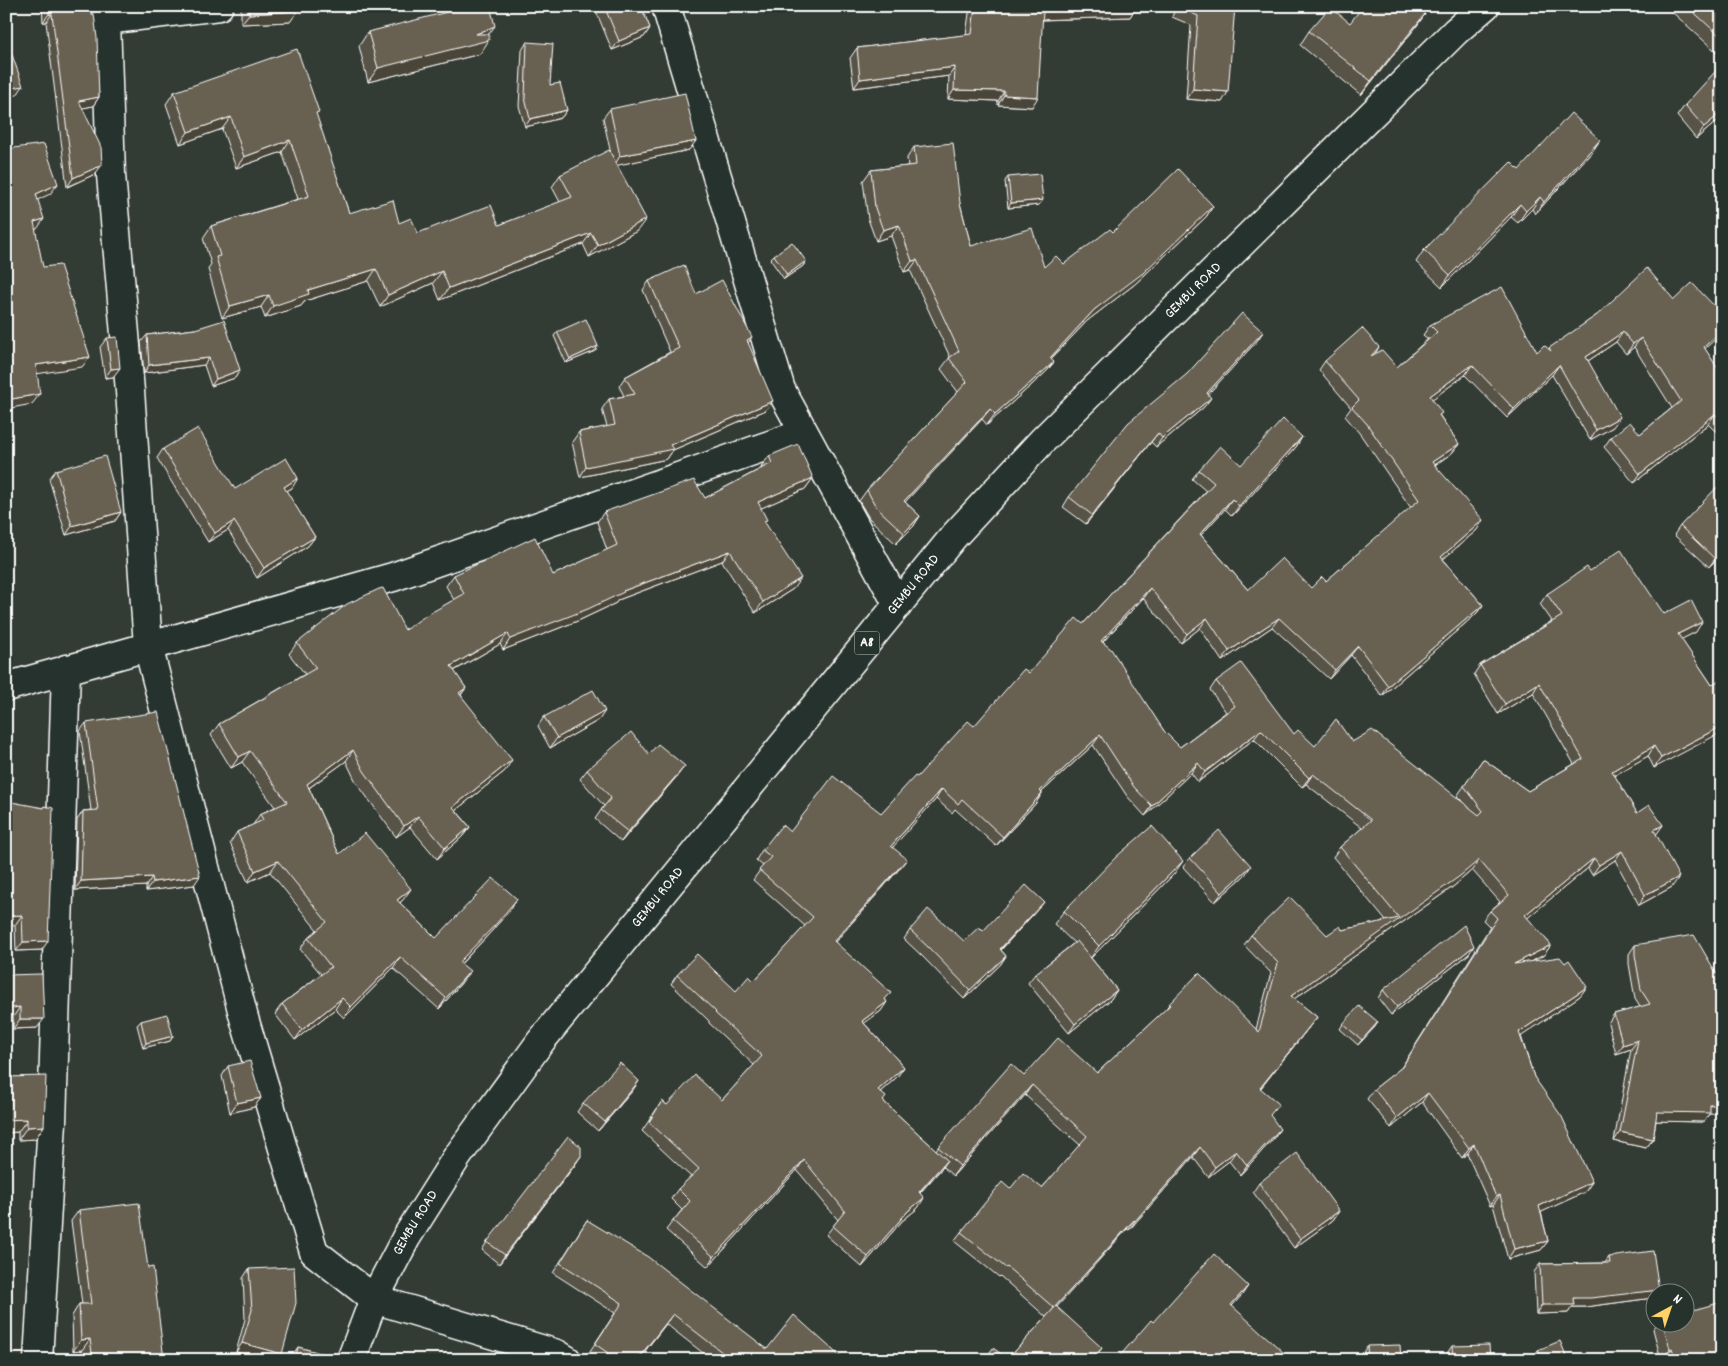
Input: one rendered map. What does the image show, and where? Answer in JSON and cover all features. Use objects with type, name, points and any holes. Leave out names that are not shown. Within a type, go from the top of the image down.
[{"type":"street","points":[[219,6],[104,13],[111,175],[130,391],[148,646],[244,1018],[314,1252],[374,1299],[557,1354],[567,1360]]},
{"type":"street","points":[[666,6],[781,390],[898,605]]},
{"type":"street","name":"GEMBU ROAD","points":[[351,1360],[374,1299],[406,1238],[458,1157],[542,1041],[954,536],[1042,441],[1456,31],[1485,6]]},
{"type":"street","points":[[6,687],[393,576],[804,433]]},
{"type":"street","points":[[38,1360],[52,1122],[66,669]]},
{"type":"building","points":[[49,6],[92,6],[92,15],[94,14],[97,38],[99,97],[79,101],[101,147],[102,165],[73,178],[52,14],[49,14]]},
{"type":"building","points":[[248,6],[297,6],[298,11],[249,14]]},
{"type":"building","points":[[471,6],[490,6],[495,26],[476,34],[489,34],[489,40],[378,68],[368,32]]},
{"type":"building","points":[[604,6],[641,6],[650,28],[619,41]]},
{"type":"building","points":[[975,6],[1136,6],[1136,8],[1043,11],[1038,97],[1004,95],[1004,91],[954,90],[955,67],[860,79],[857,48],[972,34]]},
{"type":"building","points":[[1179,6],[1235,6],[1228,92],[1193,89],[1198,16]]},
{"type":"building","points":[[1363,6],[1416,6],[1425,14],[1371,81],[1309,31],[1330,7],[1350,23]]},
{"type":"building","points":[[1687,6],[1722,6],[1722,38]]},
{"type":"building","points":[[527,42],[553,44],[550,85],[560,83],[567,110],[530,119],[525,98]]},
{"type":"building","points":[[297,49],[319,112],[316,113],[349,213],[393,200],[399,223],[411,218],[418,233],[491,205],[499,225],[572,197],[560,175],[609,150],[646,219],[598,245],[591,233],[449,288],[442,271],[388,295],[376,269],[308,290],[309,294],[273,306],[269,295],[230,306],[216,257],[220,256],[211,226],[309,196],[290,140],[244,157],[231,117],[188,132],[174,92]]},
{"type":"building","points":[[11,52],[23,86],[6,89],[6,53]]},
{"type":"building","points":[[1722,64],[1722,112],[1704,127],[1685,105]]},
{"type":"building","points":[[685,93],[696,141],[620,156],[610,109]]},
{"type":"building","points":[[1571,113],[1600,140],[1544,202],[1540,197],[1526,211],[1520,204],[1450,275],[1424,250],[1511,162],[1519,170]]},
{"type":"building","points":[[953,143],[960,203],[971,246],[1032,228],[1044,267],[1056,256],[1064,264],[1110,229],[1113,232],[1178,169],[1213,206],[1143,273],[1094,310],[1050,358],[1054,362],[995,414],[990,409],[904,501],[920,516],[904,533],[876,507],[867,490],[967,382],[949,358],[959,351],[917,260],[912,261],[899,225],[883,230],[875,208],[871,170],[916,165],[914,147]]},
{"type":"building","points":[[44,144],[58,184],[36,194],[44,219],[34,222],[43,267],[60,265],[90,357],[36,365],[40,394],[6,400],[6,149]]},
{"type":"building","points":[[1040,174],[1043,200],[1011,203],[1008,177]]},
{"type":"building","points":[[792,242],[806,261],[787,275],[774,255]]},
{"type":"building","points":[[684,265],[696,294],[722,280],[752,337],[747,340],[773,401],[670,445],[673,449],[586,467],[579,432],[615,425],[609,399],[635,394],[625,377],[679,348],[649,281]]},
{"type":"building","points":[[1647,268],[1674,300],[1692,283],[1722,314],[1722,330],[1704,347],[1722,375],[1722,421],[1715,414],[1640,474],[1611,437],[1630,422],[1640,434],[1681,401],[1641,338],[1633,344],[1623,332],[1586,357],[1620,417],[1596,430],[1559,365],[1514,409],[1472,365],[1430,396],[1442,413],[1439,415],[1459,444],[1432,462],[1483,520],[1441,557],[1483,605],[1388,686],[1358,646],[1335,670],[1279,618],[1229,651],[1207,618],[1187,634],[1150,588],[1101,641],[1111,649],[1164,731],[1180,747],[1235,706],[1216,681],[1241,663],[1294,734],[1298,730],[1315,746],[1336,719],[1352,742],[1372,730],[1479,815],[1483,811],[1464,786],[1483,759],[1528,791],[1583,759],[1539,683],[1505,704],[1480,665],[1562,616],[1547,594],[1587,567],[1590,571],[1621,550],[1664,614],[1691,600],[1702,622],[1678,634],[1712,685],[1719,680],[1722,685],[1722,726],[1661,758],[1654,746],[1612,771],[1637,813],[1649,805],[1663,825],[1654,830],[1679,877],[1645,895],[1622,851],[1599,865],[1594,858],[1525,915],[1551,945],[1514,964],[1560,957],[1565,963],[1569,960],[1587,987],[1519,1032],[1534,1077],[1562,1117],[1592,1182],[1539,1206],[1548,1241],[1514,1249],[1500,1195],[1496,1197],[1474,1144],[1469,1148],[1428,1093],[1397,1118],[1374,1089],[1402,1067],[1497,918],[1490,911],[1509,895],[1479,860],[1460,876],[1291,996],[1317,1017],[1260,1088],[1279,1104],[1270,1115],[1280,1129],[1247,1165],[1236,1151],[1215,1167],[1200,1147],[1135,1221],[1054,1308],[1007,1267],[961,1232],[1002,1182],[1010,1189],[1023,1173],[1042,1188],[1087,1136],[1032,1085],[960,1166],[938,1147],[1011,1064],[1024,1076],[1058,1038],[1097,1073],[1170,1005],[1199,973],[1259,1032],[1278,963],[1251,935],[1290,897],[1327,935],[1340,926],[1342,930],[1399,918],[1340,847],[1371,820],[1313,774],[1309,778],[1261,730],[1205,772],[1198,763],[1152,806],[1134,787],[1100,735],[1040,791],[1042,793],[1003,837],[962,799],[958,804],[942,789],[891,846],[907,859],[834,941],[891,993],[885,999],[887,1002],[862,1021],[904,1067],[878,1090],[886,1097],[883,1101],[947,1160],[919,1192],[924,1198],[908,1211],[868,1257],[833,1226],[845,1211],[804,1160],[714,1257],[673,1221],[690,1201],[678,1189],[699,1169],[649,1122],[662,1101],[667,1105],[695,1075],[722,1100],[762,1056],[677,975],[697,954],[736,991],[749,976],[754,981],[813,917],[759,870],[771,857],[762,850],[782,825],[790,832],[833,776],[881,813],[968,721],[974,726],[1024,669],[1029,673],[1076,618],[1083,624],[1214,483],[1199,470],[1220,446],[1241,465],[1283,419],[1302,437],[1239,506],[1232,499],[1200,534],[1248,590],[1282,558],[1311,588],[1322,577],[1326,581],[1419,500],[1367,424],[1352,407],[1359,400],[1325,361],[1362,328],[1379,347],[1371,356],[1382,350],[1397,367],[1437,332],[1430,325],[1502,287],[1537,352],[1544,345],[1551,351],[1549,348],[1597,315]]},
{"type":"building","points":[[1242,313],[1263,332],[1207,393],[1211,398],[1162,438],[1158,433],[1092,515],[1069,497],[1128,423],[1187,374]]},
{"type":"building","points":[[586,319],[598,346],[570,359],[557,332]]},
{"type":"building","points":[[224,320],[240,370],[216,379],[209,358],[149,365],[147,335],[195,329]]},
{"type":"building","points":[[117,337],[120,368],[111,369],[107,338]]},
{"type":"building","points":[[198,428],[235,489],[286,458],[298,478],[284,487],[315,537],[264,568],[234,521],[215,533],[163,449]]},
{"type":"building","points":[[798,444],[813,478],[758,502],[767,520],[764,521],[801,578],[763,602],[730,551],[623,591],[588,609],[510,639],[508,633],[451,666],[466,688],[459,693],[512,760],[453,807],[470,827],[445,848],[418,816],[404,826],[364,771],[353,750],[307,784],[339,854],[365,833],[411,889],[397,900],[436,938],[493,878],[517,899],[459,962],[470,971],[446,998],[400,957],[351,1007],[342,998],[302,1030],[282,1004],[331,967],[308,938],[327,922],[278,861],[255,871],[237,832],[263,820],[260,814],[287,802],[250,751],[239,757],[219,724],[316,668],[297,643],[347,604],[383,588],[405,630],[425,616],[464,594],[454,575],[535,537],[553,575],[617,545],[604,512],[694,480],[705,498],[772,463],[769,456]]},
{"type":"building","points":[[105,456],[121,512],[72,526],[56,470]]},
{"type":"building","points":[[1721,483],[1722,551],[1715,559],[1680,526]]},
{"type":"building","points":[[593,690],[605,711],[557,738],[544,717]]},
{"type":"building","points":[[158,712],[200,876],[153,882],[152,877],[81,881],[83,811],[98,810],[86,723]]},
{"type":"building","points":[[631,732],[649,754],[658,744],[685,766],[628,832],[601,810],[611,798],[587,770]]},
{"type":"building","points":[[6,801],[53,808],[48,941],[23,942],[22,915],[6,916]]},
{"type":"building","points":[[1152,826],[1183,861],[1099,946],[1064,911],[1116,857]]},
{"type":"building","points":[[1219,830],[1251,866],[1222,893],[1190,858]]},
{"type":"building","points":[[1026,885],[1044,902],[1000,949],[1006,956],[970,990],[910,930],[928,909],[964,941],[979,927],[983,931]]},
{"type":"building","points":[[1464,925],[1474,946],[1397,1007],[1383,990]]},
{"type":"building","points":[[1694,935],[1722,983],[1722,1105],[1710,1105],[1710,1113],[1657,1112],[1653,1139],[1620,1132],[1638,1040],[1623,1045],[1614,1014],[1650,1004],[1641,990],[1635,945]]},
{"type":"building","points":[[1077,941],[1117,990],[1075,1024],[1035,974]]},
{"type":"building","points":[[42,974],[44,1019],[20,1019],[20,1007],[6,1009],[6,975]]},
{"type":"building","points":[[1359,1006],[1378,1022],[1362,1040],[1343,1024]]},
{"type":"building","points":[[167,1014],[173,1036],[146,1043],[141,1021]]},
{"type":"building","points":[[250,1061],[261,1098],[237,1103],[228,1066]]},
{"type":"building","points":[[620,1063],[639,1081],[605,1122],[583,1103]]},
{"type":"building","points":[[46,1076],[44,1126],[27,1127],[27,1119],[6,1120],[6,1077]]},
{"type":"building","points":[[568,1136],[581,1147],[581,1156],[505,1255],[487,1242]]},
{"type":"building","points":[[1297,1153],[1339,1211],[1300,1239],[1259,1183]]},
{"type":"building","points":[[139,1203],[148,1268],[153,1267],[164,1360],[93,1360],[90,1339],[81,1340],[79,1304],[91,1304],[79,1210]]},
{"type":"building","points":[[587,1220],[648,1257],[767,1349],[794,1315],[844,1360],[732,1360],[673,1314],[637,1360],[618,1360],[595,1344],[622,1303],[560,1263]]},
{"type":"building","points":[[1653,1251],[1658,1284],[1646,1284],[1646,1292],[1591,1298],[1573,1298],[1574,1305],[1542,1305],[1540,1264],[1610,1263],[1609,1257]]},
{"type":"building","points":[[1214,1254],[1248,1286],[1231,1305],[1284,1353],[1277,1360],[1118,1360],[1151,1320],[1153,1322]]},
{"type":"building","points":[[294,1267],[296,1303],[282,1354],[242,1343],[252,1310],[249,1269]]},
{"type":"building","points":[[1722,1302],[1722,1360],[1676,1360],[1672,1348],[1670,1349],[1666,1334],[1696,1334],[1696,1309]]},
{"type":"building","points":[[1056,1306],[1102,1348],[1091,1360],[984,1360],[993,1348],[1008,1359]]},
{"type":"building","points":[[1560,1341],[1568,1360],[1542,1360],[1538,1350]]},
{"type":"building","points":[[1400,1345],[1401,1360],[1368,1360],[1367,1346]]},
{"type":"building","points":[[1489,1345],[1490,1360],[1453,1360],[1452,1346]]},
{"type":"building","points":[[298,1347],[346,1360],[295,1360]]}]
